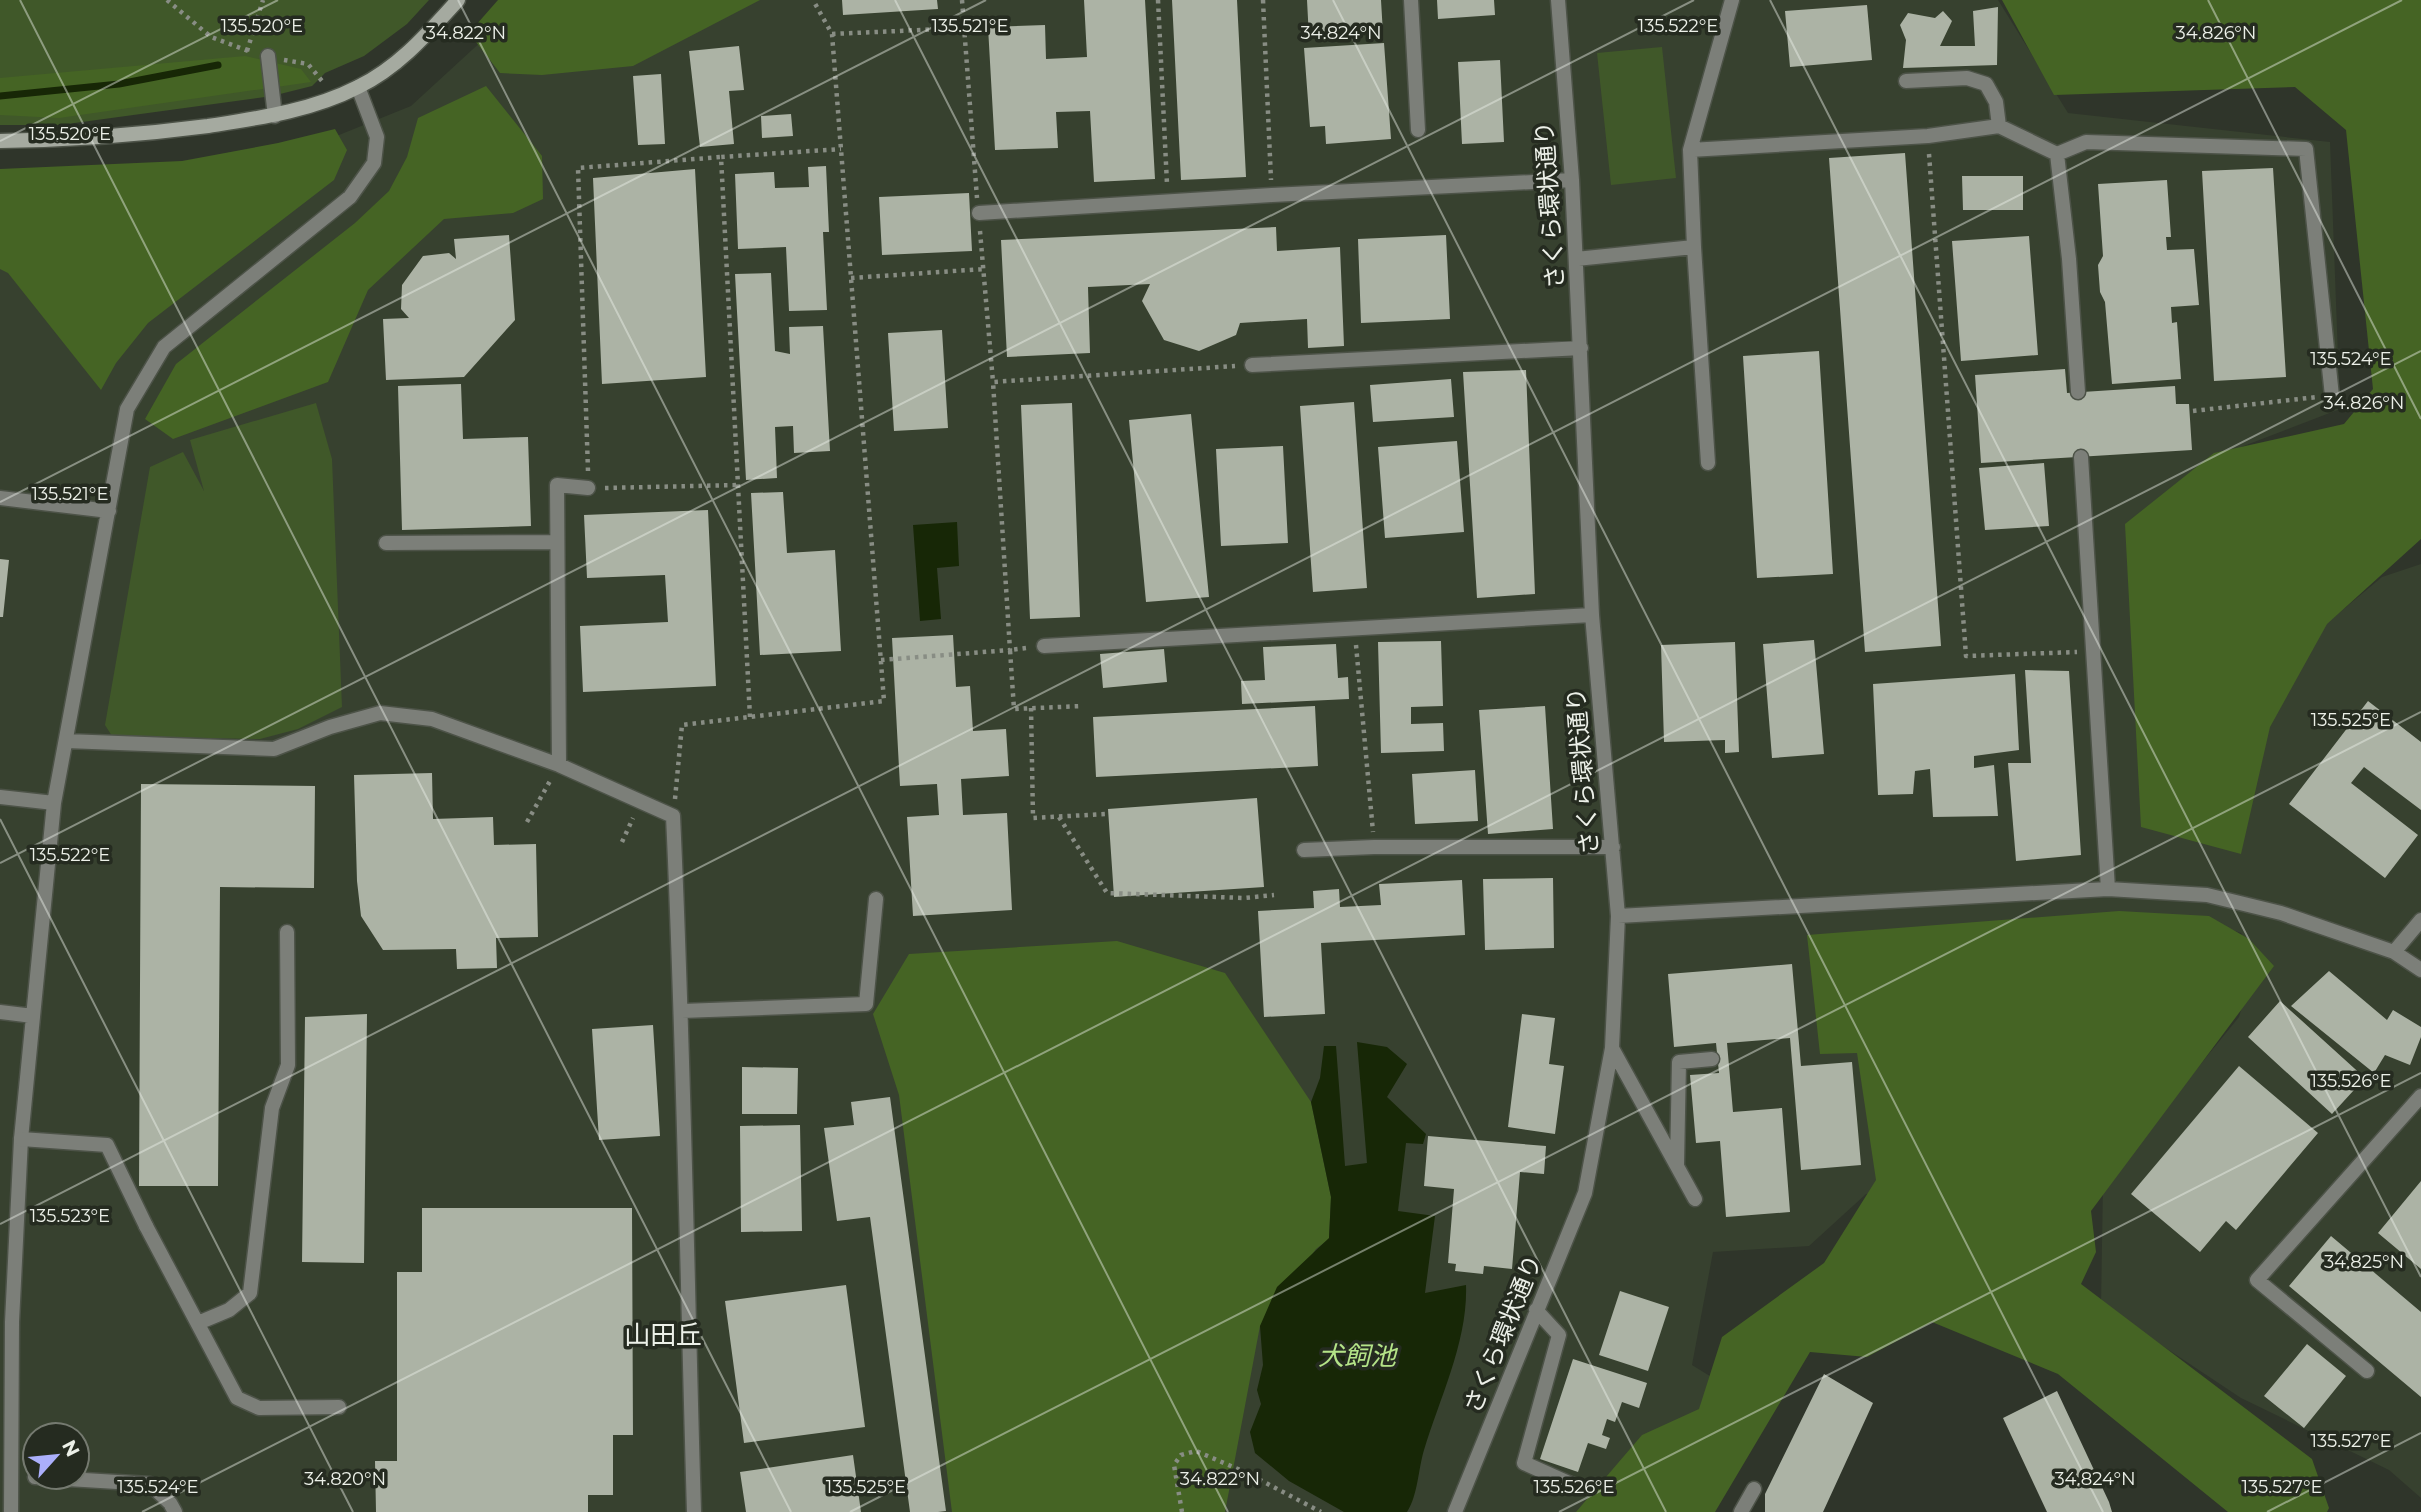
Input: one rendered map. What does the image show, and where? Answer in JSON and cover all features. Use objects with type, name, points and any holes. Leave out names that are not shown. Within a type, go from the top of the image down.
[{"type":"main road","points":[[0,141],[63,140],[172,131],[275,116],[358,87],[409,54],[458,0]]},
{"type":"street","points":[[1411,0],[1419,131]]},
{"type":"street","name":"さくら環状通り","points":[[1455,1512],[1585,1193],[1612,1048],[1618,916],[1592,615],[1572,180],[1558,0]]},
{"type":"street","points":[[1707,463],[1690,150],[1732,0]]},
{"type":"street","points":[[268,56],[275,116]]},
{"type":"street","points":[[1906,81],[1967,78],[1986,84],[1996,102],[1999,126]]},
{"type":"street","points":[[11,1512],[12,1322],[21,1139],[54,803],[127,409],[164,347],[350,197],[374,163],[377,137],[358,87]]},
{"type":"street","points":[[1690,150],[1928,136],[1999,126],[2057,154],[2086,142],[2306,149],[2332,396]]},
{"type":"street","points":[[2057,154],[2069,259],[2078,392]]},
{"type":"street","points":[[978,213],[1572,180]]},
{"type":"street","points":[[1576,259],[1694,247]]},
{"type":"street","points":[[1252,365],[1581,348]]},
{"type":"street","points":[[2081,457],[2108,890]]},
{"type":"street","points":[[559,765],[557,485],[588,488]]},
{"type":"street","points":[[0,498],[109,512]]},
{"type":"street","points":[[386,543],[557,542]]},
{"type":"street","points":[[1044,646],[1592,615]]},
{"type":"street","points":[[66,741],[274,749],[330,727],[380,713],[432,719],[559,765],[673,816],[682,1012],[694,1512]]},
{"type":"street","points":[[0,797],[54,803]]},
{"type":"street","points":[[1304,850],[1374,847],[1613,847]]},
{"type":"street","points":[[1618,916],[2108,890],[2207,895],[2281,913],[2394,952],[2421,970]]},
{"type":"street","points":[[682,1012],[866,1004],[876,899]]},
{"type":"street","points":[[2394,952],[2421,920]]},
{"type":"street","points":[[198,1323],[229,1310],[250,1293],[272,1108],[288,1065],[287,932]]},
{"type":"street","points":[[0,1012],[33,1016]]},
{"type":"street","points":[[1612,1048],[1695,1199]]},
{"type":"street","points":[[1677,1165],[1679,1062],[1712,1059]]},
{"type":"street","points":[[2367,1371],[2257,1280],[2421,1096]]},
{"type":"street","points":[[21,1139],[107,1144],[146,1226],[237,1398],[259,1408],[339,1407]]},
{"type":"street","points":[[1536,1310],[1559,1335],[1524,1463],[1573,1485]]},
{"type":"street","points":[[11,1476],[21,1476]]},
{"type":"street","points":[[91,1480],[150,1484],[170,1503],[175,1512]]},
{"type":"street","points":[[1741,1512],[1754,1489]]},
{"type":"path","points":[[167,0],[211,37],[247,51],[308,64],[322,81]]},
{"type":"path","points":[[247,51],[263,0]]},
{"type":"path","points":[[673,816],[682,725],[884,701],[832,34],[813,0]]},
{"type":"path","points":[[961,0],[993,382],[1014,709],[1083,706]]},
{"type":"path","points":[[1158,0],[1168,201]]},
{"type":"path","points":[[1263,0],[1272,195]]},
{"type":"path","points":[[832,34],[964,28]]},
{"type":"path","points":[[1928,136],[1966,656],[2092,652]]},
{"type":"path","points":[[738,485],[588,488],[578,168],[841,149]]},
{"type":"path","points":[[722,157],[750,717]]},
{"type":"path","points":[[851,278],[984,270]]},
{"type":"path","points":[[993,382],[1252,365]]},
{"type":"path","points":[[2193,411],[2332,396]]},
{"type":"path","points":[[1354,627],[1374,847]]},
{"type":"path","points":[[881,660],[1010,650]]},
{"type":"path","points":[[1031,708],[1033,818]]},
{"type":"path","points":[[527,822],[559,765]]},
{"type":"path","points":[[622,842],[641,801]]},
{"type":"path","points":[[1033,818],[1059,817],[1105,814],[1081,816],[1033,818]]},
{"type":"path","points":[[1059,817],[1107,892],[1244,898],[1274,895]]},
{"type":"path","points":[[1182,1512],[1174,1465],[1181,1455],[1196,1451],[1247,1473],[1321,1512]]},
{"type":"shaded area","points":[[0,0],[429,0],[407,24],[364,56],[325,73],[312,86],[272,96],[60,125],[0,125]]},
{"type":"shaded area","points":[[516,0],[1998,0],[2068,113],[2330,142],[2340,409],[2241,447],[2219,494],[2309,638],[2382,577],[2421,564],[2421,1498],[2389,1470],[2241,1398],[2101,1305],[2103,1184],[2239,1017],[2256,960],[2241,933],[2214,924],[1918,1187],[1866,1194],[1809,1246],[1713,1252],[1692,1365],[1713,1378],[1700,1410],[1625,1512],[0,1512],[0,214],[267,164],[411,106],[497,27]]},
{"type":"shaded area","points":[[1662,47],[1676,178],[1611,185],[1597,53]]},
{"type":"shaded area","points":[[316,403],[332,459],[342,707],[298,729],[260,739],[112,736],[105,725],[150,467],[183,452],[204,491],[190,440]]},
{"type":"green space","points":[[498,0],[760,0],[633,66],[542,75],[500,73],[469,33]]},
{"type":"green space","points":[[2002,0],[2421,0],[2421,539],[2327,624],[2270,727],[2241,854],[2141,827],[2125,524],[2214,453],[2344,424],[2373,389],[2346,130],[2295,87],[2054,95]]},
{"type":"green space","points":[[245,56],[301,69],[311,82],[59,118],[0,115],[0,78]]},
{"type":"green space","points":[[486,86],[542,156],[543,199],[513,213],[444,219],[368,290],[328,382],[173,439],[145,419],[176,364],[355,223],[389,191],[407,157],[418,118]]},
{"type":"green space","points":[[335,129],[347,150],[334,180],[148,323],[116,363],[101,390],[8,273],[0,269],[0,169],[182,161]]},
{"type":"green space","points":[[2119,911],[2209,916],[2249,939],[2274,966],[2091,1211],[2096,1252],[2081,1284],[2312,1459],[2329,1508],[2327,1512],[2228,1512],[2058,1374],[1932,1322],[1867,1357],[1810,1352],[1715,1512],[1576,1512],[1642,1435],[1699,1409],[1722,1337],[1824,1263],[1876,1180],[1857,1053],[1820,1054],[1807,935]]},
{"type":"green space","points":[[1117,941],[1225,973],[1311,1102],[1331,1197],[1329,1239],[1316,1249],[1260,1326],[1225,1512],[952,1512],[899,1095],[873,1014],[909,954]]},
{"type":"water","points":[[957,522],[959,566],[937,568],[941,619],[920,621],[913,525]]},
{"type":"water","name":"犬飼池","points":[[1357,1042],[1387,1047],[1407,1064],[1387,1097],[1426,1134],[1423,1144],[1406,1143],[1398,1211],[1435,1216],[1425,1293],[1466,1285],[1463,1327],[1458,1348],[1424,1450],[1416,1490],[1407,1512],[1344,1512],[1289,1481],[1255,1453],[1250,1432],[1261,1404],[1257,1390],[1263,1365],[1260,1326],[1277,1287],[1329,1238],[1331,1197],[1311,1102],[1320,1078],[1324,1046],[1336,1046],[1345,1166],[1367,1163]]},
{"type":"building","points":[[842,0],[937,0],[938,9],[843,15]]},
{"type":"building","points":[[1084,0],[1145,0],[1155,179],[1094,182],[1090,111],[1056,112],[1058,148],[995,150],[988,27],[1045,25],[1046,59],[1087,57]]},
{"type":"building","points":[[1172,0],[1237,0],[1246,177],[1181,180]]},
{"type":"building","points":[[1307,0],[1381,0],[1383,34],[1309,38]]},
{"type":"building","points":[[1437,0],[1494,0],[1495,15],[1438,19]]},
{"type":"building","points":[[1867,5],[1872,60],[1790,67],[1785,11]]},
{"type":"building","points":[[1998,7],[1997,65],[1903,68],[1906,40],[1900,25],[1908,13],[1935,18],[1943,11],[1952,21],[1940,46],[1975,46],[1973,11]]},
{"type":"building","points":[[1384,43],[1391,139],[1326,144],[1325,126],[1310,127],[1304,48]]},
{"type":"building","points":[[739,46],[744,90],[729,91],[734,144],[700,147],[689,51]]},
{"type":"building","points":[[1500,60],[1504,142],[1462,144],[1458,62]]},
{"type":"building","points":[[661,74],[665,144],[638,145],[633,76]]},
{"type":"building","points":[[791,114],[793,136],[762,138],[761,116]]},
{"type":"building","points":[[1905,153],[1941,646],[1865,652],[1829,158]]},
{"type":"building","points":[[826,166],[829,232],[823,232],[827,310],[789,311],[786,247],[738,249],[735,174],[774,172],[775,188],[809,187],[808,167]]},
{"type":"building","points":[[2273,168],[2286,377],[2214,381],[2202,171]]},
{"type":"building","points":[[695,169],[706,377],[602,384],[593,178]]},
{"type":"building","points":[[1962,176],[2023,176],[2023,210],[1963,210]]},
{"type":"building","points":[[2167,180],[2171,237],[2166,237],[2167,250],[2194,249],[2199,305],[2171,307],[2172,323],[2177,322],[2181,379],[2112,384],[2105,302],[2100,292],[2098,265],[2103,256],[2098,184]]},
{"type":"building","points":[[969,193],[972,251],[882,255],[879,197]]},
{"type":"building","points":[[1276,227],[1277,251],[1340,247],[1344,346],[1308,348],[1307,319],[1240,323],[1236,335],[1199,351],[1164,340],[1142,301],[1150,284],[1088,287],[1090,353],[1007,357],[1001,240]]},
{"type":"building","points":[[509,235],[515,320],[464,377],[386,380],[383,319],[409,318],[401,309],[402,285],[423,256],[449,253],[456,259],[454,239]]},
{"type":"building","points":[[1446,235],[1450,319],[1361,323],[1358,239]]},
{"type":"building","points":[[2029,236],[2038,355],[1961,361],[1952,241]]},
{"type":"building","points":[[771,273],[775,351],[790,354],[789,327],[823,326],[830,451],[794,453],[793,426],[775,427],[777,478],[746,480],[735,274]]},
{"type":"building","points":[[942,330],[948,428],[894,431],[888,333]]},
{"type":"building","points":[[1819,351],[1833,574],[1757,578],[1743,356]]},
{"type":"building","points":[[2065,369],[2067,393],[2175,386],[2176,404],[2189,404],[2192,450],[1981,463],[1975,375]]},
{"type":"building","points":[[1526,370],[1535,594],[1477,598],[1463,372]]},
{"type":"building","points":[[1451,379],[1454,417],[1373,422],[1370,385]]},
{"type":"building","points":[[461,384],[463,439],[528,437],[531,526],[402,530],[398,386]]},
{"type":"building","points":[[1354,402],[1367,588],[1313,592],[1300,406]]},
{"type":"building","points":[[1072,403],[1080,617],[1030,619],[1021,405]]},
{"type":"building","points":[[1191,414],[1209,597],[1146,602],[1129,420]]},
{"type":"building","points":[[1457,441],[1464,532],[1385,538],[1378,447]]},
{"type":"building","points":[[1283,446],[1288,543],[1221,546],[1216,449]]},
{"type":"building","points":[[2044,463],[2049,526],[1985,530],[1979,468]]},
{"type":"building","points":[[783,492],[787,553],[835,550],[841,651],[760,655],[751,493]]},
{"type":"building","points":[[708,510],[716,686],[583,692],[580,626],[668,622],[665,575],[587,578],[584,515]]},
{"type":"building","points":[[0,559],[9,560],[3,617],[0,617]]},
{"type":"building","points":[[953,635],[956,687],[970,686],[973,731],[1006,729],[1009,776],[961,779],[963,815],[1007,813],[1012,910],[913,916],[907,817],[939,815],[937,784],[900,786],[892,638]]},
{"type":"building","points":[[1814,640],[1824,754],[1772,758],[1763,644]]},
{"type":"building","points":[[1441,641],[1443,706],[1411,707],[1411,724],[1443,723],[1444,751],[1381,753],[1378,642]]},
{"type":"building","points":[[1735,642],[1739,752],[1725,753],[1725,740],[1664,742],[1661,645]]},
{"type":"building","points":[[1336,644],[1338,678],[1348,677],[1349,699],[1242,704],[1241,681],[1265,680],[1263,647]]},
{"type":"building","points":[[1164,649],[1167,682],[1103,688],[1100,654]]},
{"type":"building","points":[[2025,670],[2069,671],[2081,855],[2016,861],[2008,763],[2031,763]]},
{"type":"building","points":[[2015,674],[2019,750],[1974,756],[1974,768],[1994,765],[1998,816],[1933,817],[1930,769],[1915,771],[1913,794],[1878,795],[1873,684]]},
{"type":"building","points":[[2368,701],[2421,742],[2421,810],[2364,767],[2351,783],[2418,835],[2385,878],[2289,804]]},
{"type":"building","points":[[1315,706],[1318,766],[1096,777],[1093,717]]},
{"type":"building","points":[[1545,706],[1553,829],[1488,834],[1479,710]]},
{"type":"building","points":[[1475,770],[1478,821],[1415,824],[1412,774]]},
{"type":"building","points":[[432,773],[433,819],[493,817],[494,845],[536,844],[538,937],[496,938],[497,968],[457,969],[456,949],[383,950],[361,916],[357,881],[354,775]]},
{"type":"building","points":[[141,784],[315,786],[314,888],[220,887],[218,1186],[139,1186]]},
{"type":"building","points":[[1257,798],[1264,887],[1114,897],[1108,809]]},
{"type":"building","points":[[1553,878],[1554,948],[1485,950],[1483,879]]},
{"type":"building","points":[[1462,880],[1465,935],[1321,943],[1325,1014],[1264,1017],[1258,911],[1314,908],[1313,891],[1339,889],[1340,907],[1381,905],[1379,884]]},
{"type":"building","points":[[1792,964],[1801,1066],[1852,1062],[1861,1165],[1801,1170],[1790,1038],[1727,1043],[1733,1112],[1782,1108],[1790,1212],[1726,1217],[1720,1141],[1696,1143],[1690,1075],[1719,1073],[1716,1043],[1674,1047],[1668,974]]},
{"type":"building","points":[[2329,971],[2387,1020],[2393,1010],[2421,1027],[2421,1037],[2410,1065],[2385,1055],[2374,1073],[2291,1006]]},
{"type":"building","points":[[2280,1001],[2365,1078],[2332,1114],[2248,1037]]},
{"type":"building","points":[[367,1014],[364,1263],[302,1262],[305,1017]]},
{"type":"building","points":[[1522,1014],[1555,1018],[1549,1064],[1564,1066],[1555,1134],[1508,1127]]},
{"type":"building","points":[[653,1025],[660,1136],[599,1140],[592,1029]]},
{"type":"building","points":[[2239,1066],[2318,1133],[2236,1230],[2226,1221],[2200,1252],[2131,1194]]},
{"type":"building","points":[[742,1067],[798,1068],[797,1114],[742,1114]]},
{"type":"building","points":[[890,1097],[946,1511],[910,1512],[870,1217],[837,1221],[824,1128],[854,1125],[851,1102]]},
{"type":"building","points":[[800,1125],[802,1231],[741,1232],[740,1126]]},
{"type":"building","points":[[1428,1136],[1546,1146],[1544,1174],[1520,1172],[1512,1269],[1484,1266],[1483,1274],[1455,1271],[1456,1264],[1448,1263],[1454,1189],[1424,1186]]},
{"type":"building","points":[[2421,1181],[2421,1269],[2378,1233]]},
{"type":"building","points":[[422,1208],[632,1208],[633,1435],[613,1435],[613,1495],[588,1495],[588,1512],[376,1512],[375,1461],[397,1461],[397,1272],[422,1272]]},
{"type":"building","points":[[2331,1236],[2421,1312],[2421,1397],[2289,1286]]},
{"type":"building","points":[[846,1285],[865,1427],[744,1443],[725,1301]]},
{"type":"building","points":[[1620,1291],[1669,1307],[1648,1371],[1599,1355]]},
{"type":"building","points":[[2307,1344],[2346,1376],[2304,1428],[2264,1396]]},
{"type":"building","points":[[1573,1359],[1647,1383],[1639,1408],[1622,1402],[1615,1422],[1607,1419],[1602,1435],[1610,1438],[1606,1449],[1588,1443],[1578,1472],[1540,1459]]},
{"type":"building","points":[[1824,1374],[1873,1403],[1823,1512],[1765,1512],[1765,1494]]},
{"type":"building","points":[[2057,1391],[2112,1512],[2047,1512],[2003,1418]]},
{"type":"building","points":[[853,1455],[861,1512],[746,1512],[740,1472]]},
{"type":"waterway","points":[[0,96],[119,84],[218,65]]},
{"type":"district","name":"山田丘","points":[[663,1335]]}]
